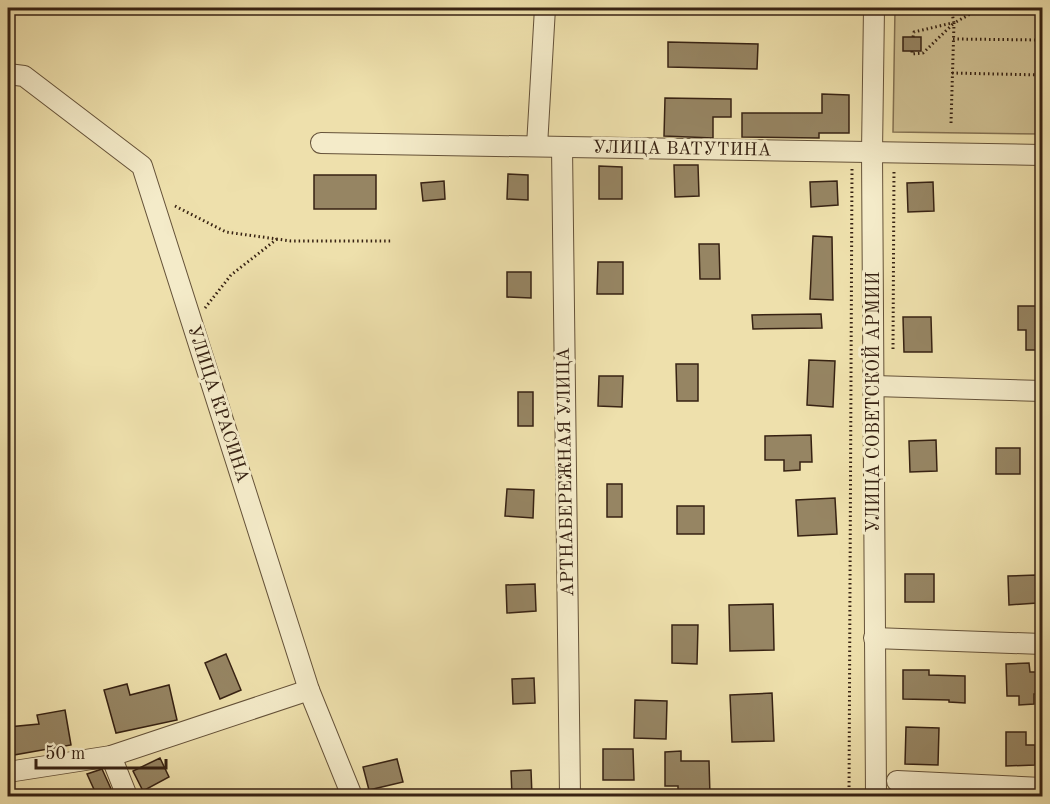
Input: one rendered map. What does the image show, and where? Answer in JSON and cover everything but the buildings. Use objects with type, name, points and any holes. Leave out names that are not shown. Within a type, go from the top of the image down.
[{"type":"street","points":[[537,146],[545,8]]},
{"type":"street","name":"УЛИЦА СОВЕТСКОЙ АРМИИ","points":[[874,8],[872,152],[876,796]]},
{"type":"street","name":"УЛИЦА КРАСИНА","points":[[8,74],[24,76],[142,166],[309,690],[352,796]]},
{"type":"street","name":"УЛИЦА ВАТУТИНА","points":[[321,142],[1042,155]]},
{"type":"street","name":"АРТНАБЕРЕЖНАЯ УЛИЦА","points":[[562,147],[570,796]]},
{"type":"street","points":[[874,386],[1042,391]]},
{"type":"street","points":[[874,638],[1042,644]]},
{"type":"street","points":[[8,772],[111,756],[309,690]]},
{"type":"street","points":[[111,756],[127,796]]},
{"type":"street","points":[[897,781],[1042,788]]},
{"type":"path","points":[[951,8],[954,23],[951,123]]},
{"type":"path","points":[[912,51],[912,54],[923,53],[954,23],[981,8]]},
{"type":"path","points":[[1042,8],[1042,13]]},
{"type":"path","points":[[913,37],[914,32],[954,23]]},
{"type":"path","points":[[954,39],[1042,40]]},
{"type":"path","points":[[952,73],[1042,75]]},
{"type":"path","points":[[849,796],[852,152]]},
{"type":"path","points":[[152,194],[226,232],[277,239],[392,241]]},
{"type":"path","points":[[193,324],[231,275],[277,239]]},
{"type":"shaded area","points":[[895,8],[1042,8],[1042,134],[893,132]]}]
